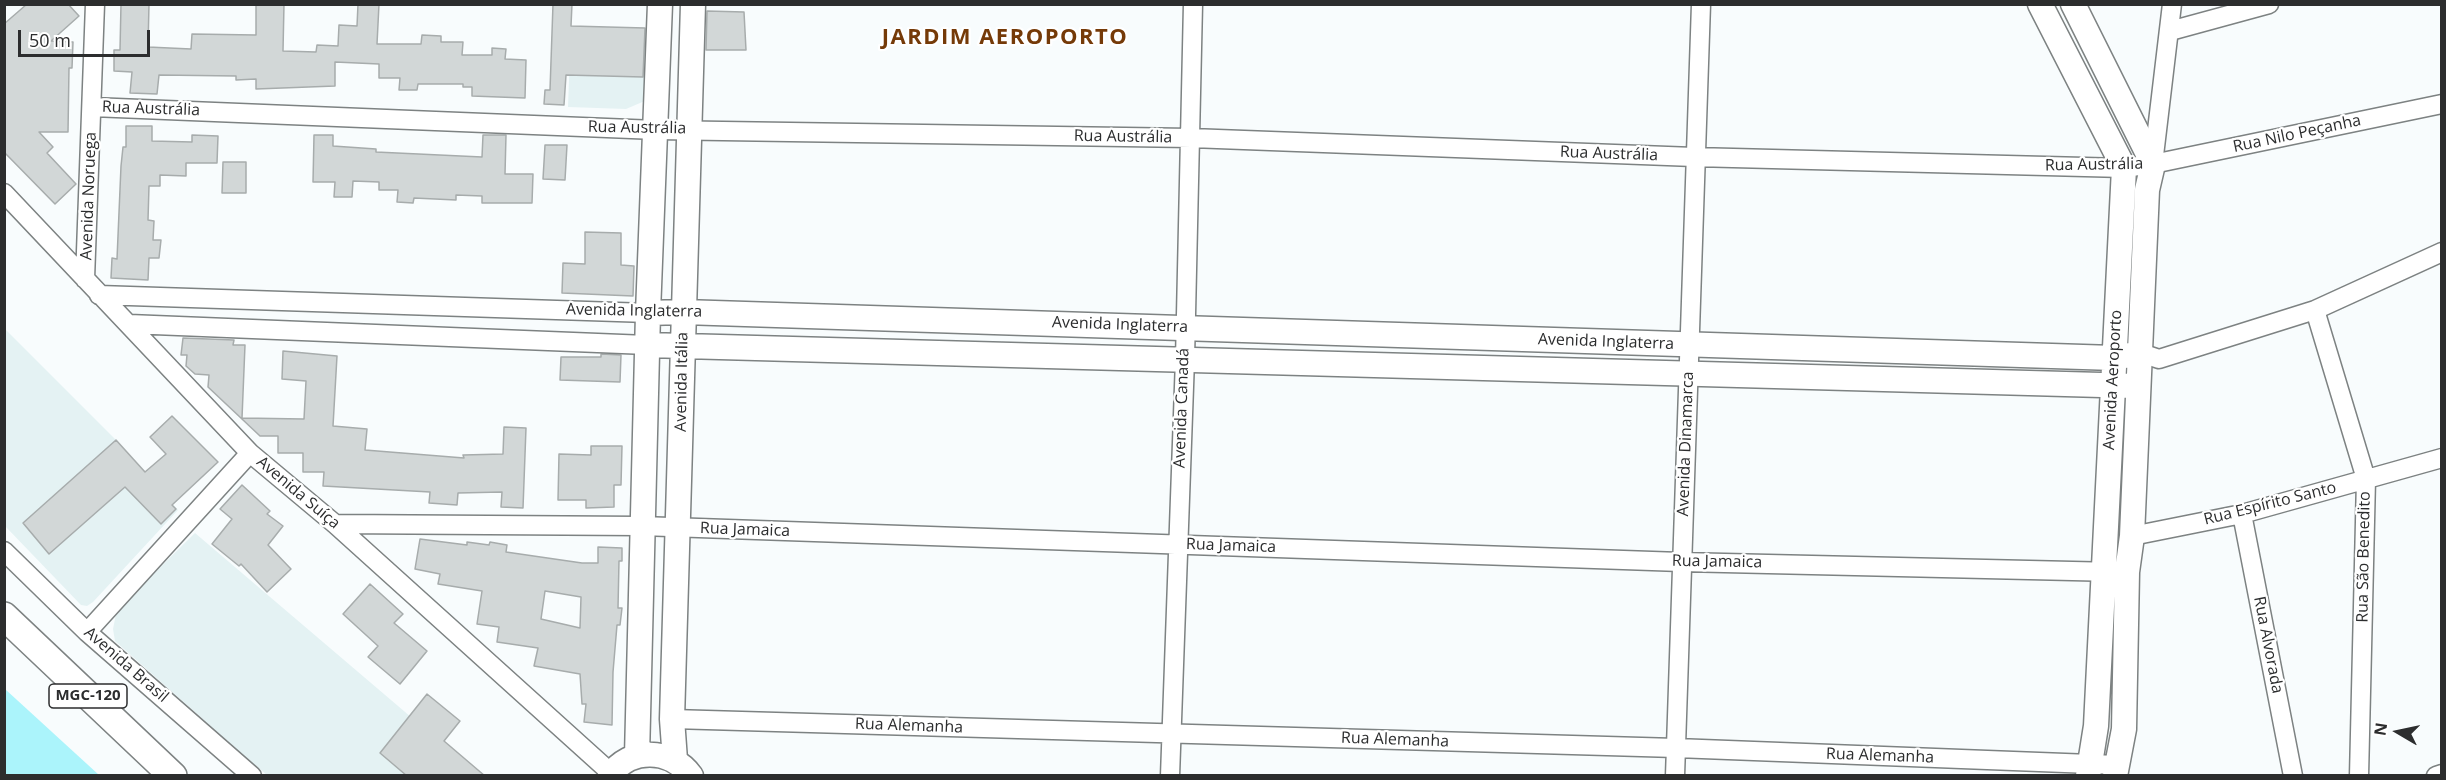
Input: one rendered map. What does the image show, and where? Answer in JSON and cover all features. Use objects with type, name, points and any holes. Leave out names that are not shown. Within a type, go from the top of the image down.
[{"type":"main road","name":"MGC-120","points":[[4,616],[173,776]]},
{"type":"street","name":"Avenida Noruega","points":[[85,279],[94,4]]},
{"type":"street","points":[[610,774],[623,762],[637,756],[641,526],[660,4]]},
{"type":"street","name":"Avenida Itália","points":[[683,768],[672,719],[693,4]]},
{"type":"street","name":"Avenida Canadá","points":[[1170,776],[1185,359],[1193,4]]},
{"type":"street","name":"Avenida Dinamarca","points":[[1675,776],[1694,157],[1701,4]]},
{"type":"street","points":[[2040,4],[2124,168]]},
{"type":"street","points":[[2073,4],[2153,164]]},
{"type":"street","points":[[2153,164],[2172,4]]},
{"type":"street","points":[[2170,30],[2269,4]]},
{"type":"street","name":"Rua Nilo Peçanha","points":[[2153,164],[2442,104]]},
{"type":"street","name":"Rua Austrália","points":[[92,107],[656,130],[1191,138],[1694,157],[2124,168],[2153,164]]},
{"type":"street","name":"Avenida Aeroporto","points":[[2116,770],[2124,729],[2127,572],[2132,536],[2138,386],[2150,356],[2147,190],[2153,164]]},
{"type":"street","name":"Avenida Aeroporto","points":[[2089,770],[2096,726],[2124,168]]},
{"type":"street","name":"Avenida Suíça","points":[[4,193],[250,453],[335,524],[610,774]]},
{"type":"street","points":[[2150,356],[2314,310],[2442,252]]},
{"type":"street","name":"Avenida Inglaterra","points":[[99,295],[648,313],[683,312],[1185,327],[2114,358],[2150,356]]},
{"type":"street","name":"Rua São Benedito","points":[[2314,310],[2366,479],[2359,776]]},
{"type":"street","name":"Avenida Inglaterra","points":[[129,324],[647,345],[2138,386]]},
{"type":"street","points":[[87,632],[250,453]]},
{"type":"street","name":"Rua Espírito Santo","points":[[2132,536],[2242,514],[2442,458]]},
{"type":"street","name":"Rua Alvorada","points":[[2242,514],[2293,776]]},
{"type":"street","name":"Rua Jamaica","points":[[335,524],[641,526],[1681,562],[2127,572]]},
{"type":"street","name":"Avenida Brasil","points":[[4,550],[87,632],[252,776]]},
{"type":"street","name":"Rua Alemanha","points":[[672,719],[1676,748],[2116,770]]},
{"type":"street","name":"Avenida Itália","points":[[637,756],[652,753],[683,768]]},
{"type":"street","points":[[2436,776],[2442,774]]},
{"type":"shaded area","points":[[571,26],[649,28],[647,100],[626,109],[568,107]]},
{"type":"shaded area","points":[[4,328],[116,440],[178,510],[87,606],[81,605],[5,526]]},
{"type":"shaded area","points":[[195,533],[479,775],[267,775],[115,641],[113,629],[116,614],[121,606]]},
{"type":"shaded area","points":[[5,689],[99,775],[5,775]]},
{"type":"building","points":[[27,4],[68,4],[79,16],[51,41],[73,42],[72,68],[69,68],[68,132],[39,132],[53,147],[47,153],[76,184],[55,204],[4,152],[4,24]]},
{"type":"building","points":[[121,4],[149,4],[148,47],[191,49],[192,34],[256,35],[256,4],[284,4],[283,51],[316,52],[317,45],[338,46],[339,25],[357,26],[358,4],[379,4],[377,44],[421,44],[422,35],[441,36],[441,42],[463,42],[462,55],[492,55],[492,48],[506,49],[505,59],[526,60],[525,98],[472,96],[472,87],[463,87],[463,84],[418,84],[417,90],[399,90],[400,78],[379,78],[379,64],[335,62],[335,86],[256,89],[256,79],[236,80],[236,76],[159,75],[157,94],[130,93],[132,72],[114,71],[114,50],[120,50]]},
{"type":"building","points":[[553,4],[572,4],[571,26],[645,28],[643,77],[566,75],[564,105],[544,104],[545,90],[550,90]]},
{"type":"building","points":[[707,11],[744,12],[746,50],[706,50]]},
{"type":"building","points":[[126,126],[152,126],[152,141],[192,142],[192,135],[218,136],[217,163],[186,163],[186,176],[160,175],[160,186],[149,186],[148,220],[154,221],[153,240],[161,240],[159,258],[149,258],[148,280],[111,278],[112,258],[117,259],[121,166],[123,147],[126,147]]},
{"type":"building","points":[[314,135],[333,135],[333,146],[376,149],[376,152],[482,157],[483,135],[506,135],[505,174],[533,174],[532,203],[482,203],[482,196],[456,195],[456,200],[414,198],[413,203],[397,202],[398,190],[379,190],[379,182],[353,181],[352,197],[334,197],[335,182],[313,182]]},
{"type":"building","points":[[545,145],[567,145],[565,180],[543,179]]},
{"type":"building","points":[[223,162],[246,162],[246,193],[222,193]]},
{"type":"building","points":[[585,232],[621,233],[621,265],[634,266],[633,296],[562,293],[563,263],[585,264]]},
{"type":"building","points":[[183,338],[234,340],[233,345],[245,345],[242,418],[304,419],[306,381],[282,379],[283,351],[337,356],[333,426],[367,429],[365,450],[464,458],[463,455],[503,454],[504,427],[526,428],[523,508],[501,507],[502,492],[458,493],[457,505],[429,503],[430,492],[323,486],[324,472],[303,472],[303,453],[278,453],[278,436],[260,436],[208,387],[209,375],[195,374],[186,366],[187,355],[181,355]]},
{"type":"building","points":[[601,354],[621,355],[620,382],[560,380],[561,357],[601,357]]},
{"type":"building","points":[[172,416],[218,462],[172,505],[176,509],[161,524],[125,487],[49,554],[23,523],[116,440],[145,472],[166,454],[150,437]]},
{"type":"building","points":[[591,446],[622,446],[621,485],[614,485],[614,507],[586,508],[586,500],[558,500],[559,454],[591,455]]},
{"type":"building","points":[[242,485],[270,511],[267,514],[283,526],[268,545],[291,569],[267,592],[241,564],[239,566],[212,544],[232,519],[220,509]]},
{"type":"building","points":[[420,539],[467,545],[467,542],[489,545],[490,542],[507,545],[506,552],[582,563],[598,563],[598,547],[622,548],[622,561],[619,561],[618,608],[622,608],[620,625],[617,625],[612,725],[584,722],[586,704],[582,704],[580,674],[534,666],[538,648],[497,642],[499,627],[477,624],[482,591],[438,584],[440,574],[415,569]],"holes":[[[545,591],[581,597],[580,628],[541,619]]]},
{"type":"building","points":[[370,584],[403,614],[394,623],[427,651],[400,684],[368,657],[378,646],[343,614]]},
{"type":"building","points":[[427,694],[460,721],[444,741],[485,776],[407,776],[380,753]]},
{"type":"district","name":"JARDIM AEROPORTO","points":[[1005,38]]}]
